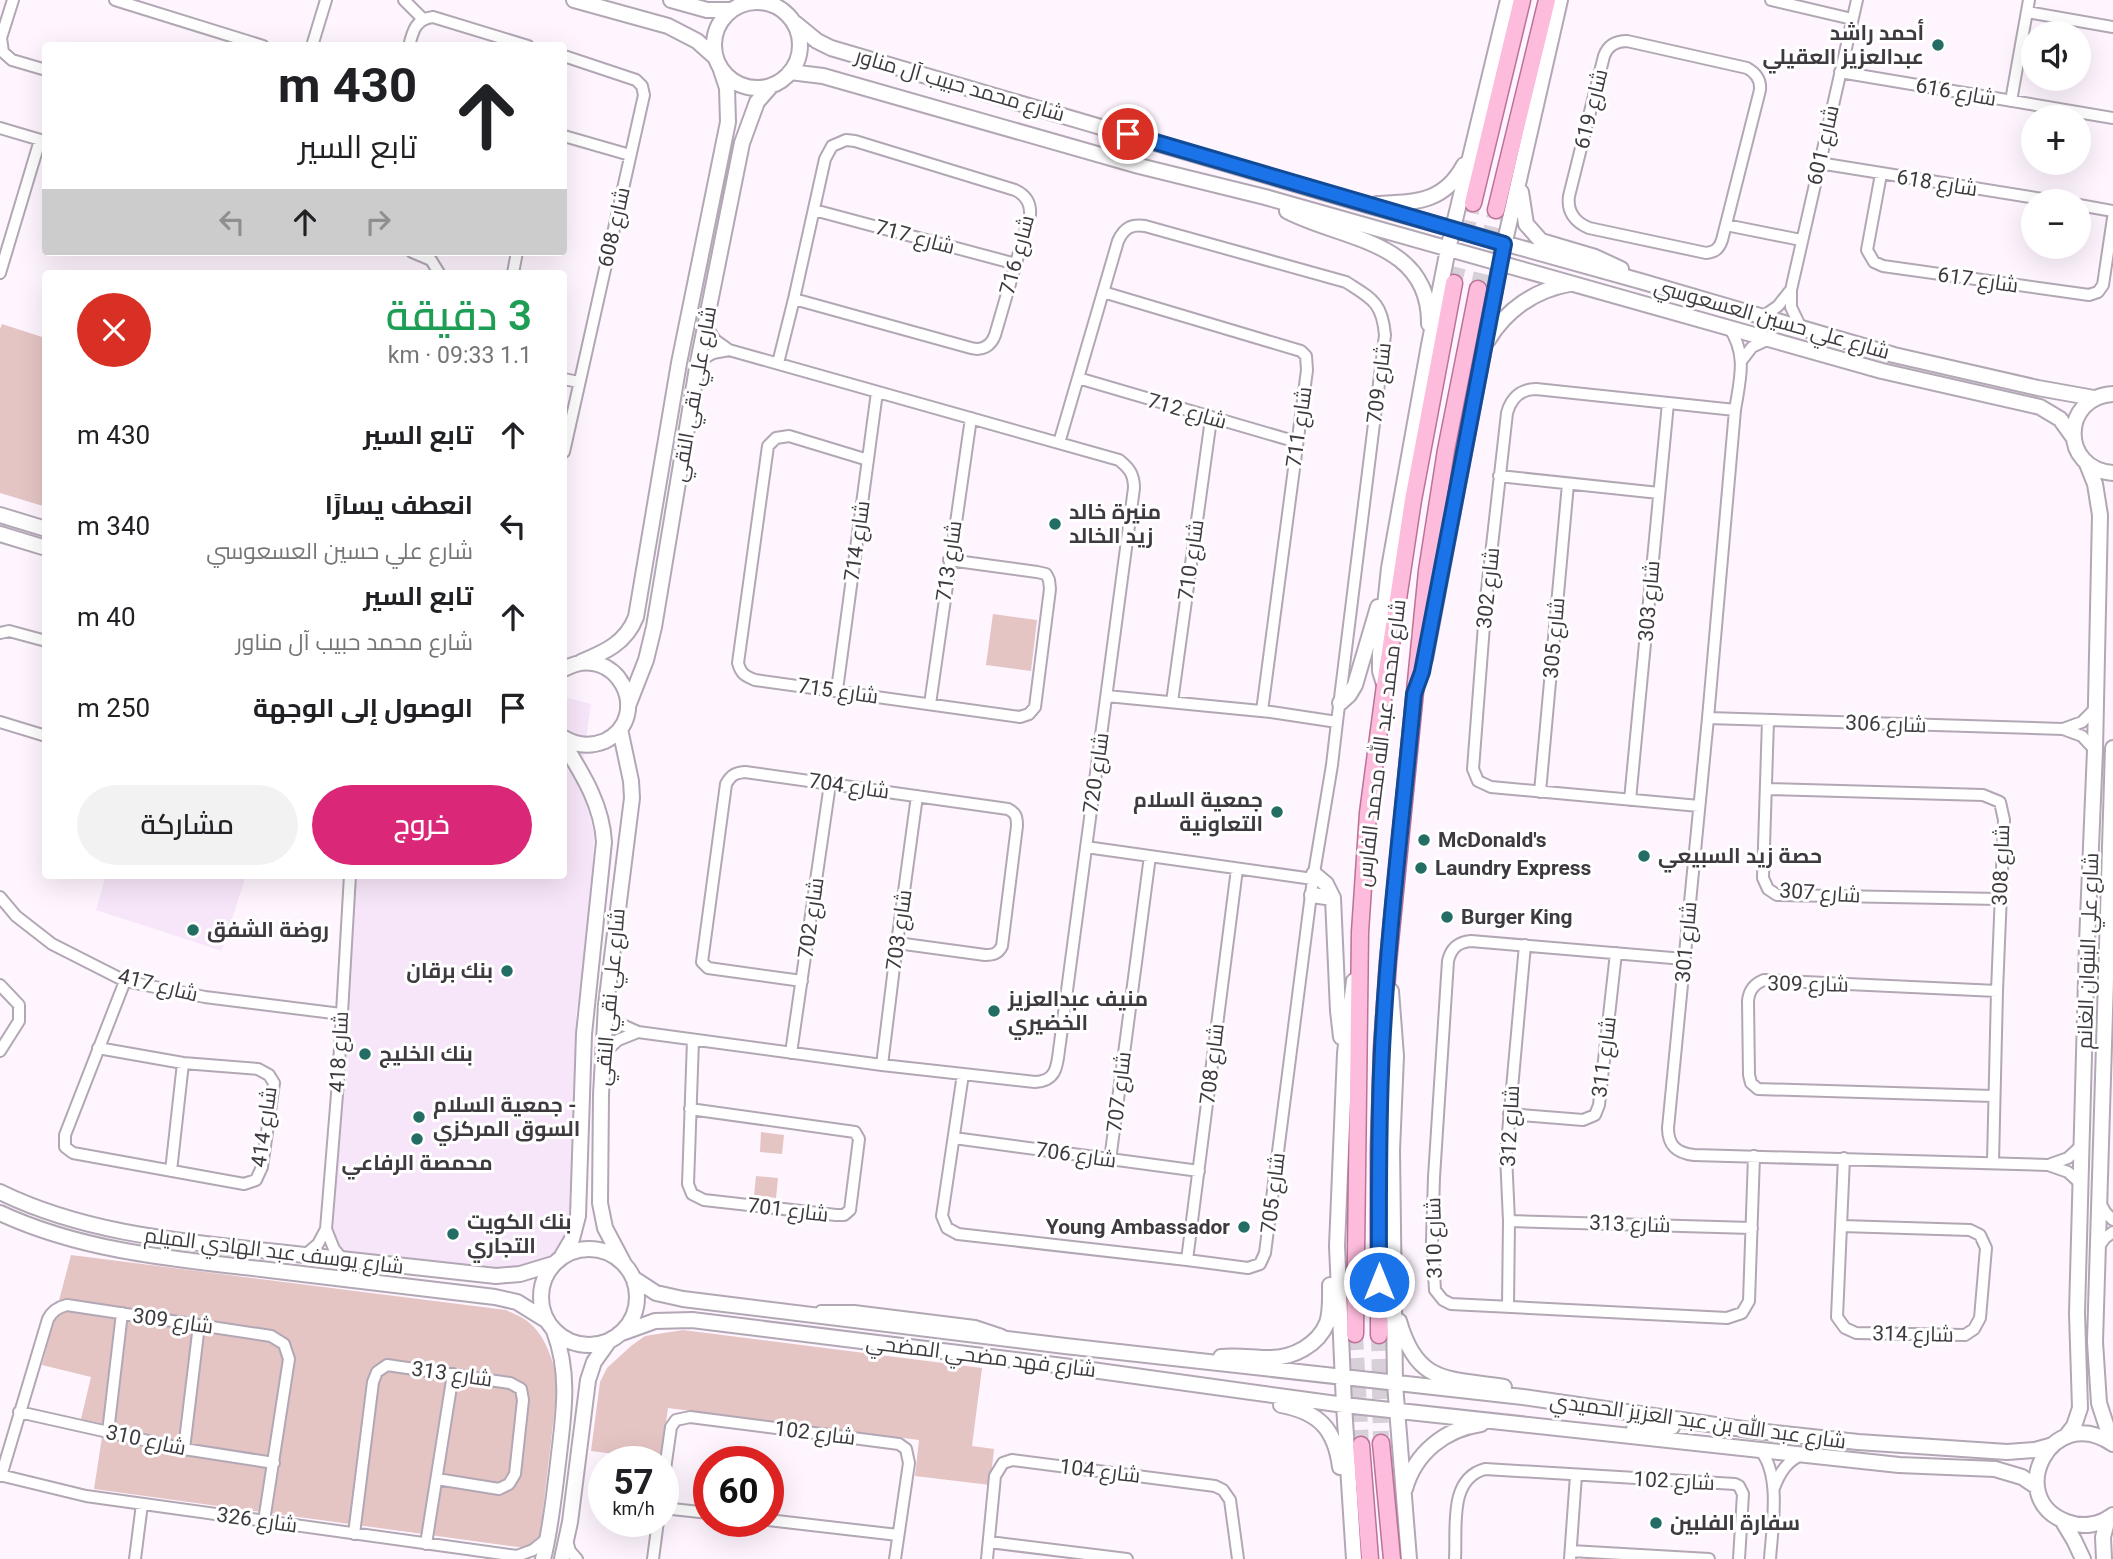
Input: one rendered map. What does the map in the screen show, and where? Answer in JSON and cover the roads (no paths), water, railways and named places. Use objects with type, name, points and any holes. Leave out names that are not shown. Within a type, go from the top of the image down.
[{"type":"main road","points":[[1473,203],[1522,0]]},
{"type":"main road","points":[[1496,210],[1547,0]]},
{"type":"main road","name":"شارع محمد عبد الله محمد الفارس","points":[[1355,1334],[1360,932],[1368,813],[1413,500],[1454,283]]},
{"type":"main road","name":"شارع محمد عبد الله محمد الفارس","points":[[1379,1335],[1379,1149],[1387,976],[1427,571],[1478,289]]},
{"type":"main road","points":[[1381,1443],[1392,1559]]},
{"type":"main road","points":[[1361,1445],[1370,1559]]},
{"type":"street","points":[[13,0],[1,38],[3,52],[12,60],[42,69]]},
{"type":"street","points":[[115,0],[250,42]]},
{"type":"street","points":[[313,42],[326,0]]},
{"type":"street","points":[[404,0],[423,19]]},
{"type":"street","points":[[574,0],[668,26],[697,41],[718,62],[727,76],[739,84],[753,88],[771,86],[780,81],[797,61],[799,34],[785,0]]},
{"type":"street","points":[[671,0],[707,10],[752,1],[763,2],[777,6],[793,20]]},
{"type":"street","points":[[1385,685],[1380,662],[1389,568],[1429,345],[1448,249],[1508,0]]},
{"type":"street","points":[[1414,694],[1422,672],[1500,263],[1560,0]]},
{"type":"street","points":[[1771,0],[1852,19]]},
{"type":"street","name":"شارع 601","points":[[1801,328],[1791,307],[1791,290],[1857,0]]},
{"type":"street","points":[[718,62],[713,42],[716,29],[721,20],[737,5]]},
{"type":"street","points":[[2011,101],[2028,6],[2113,27]]},
{"type":"street","points":[[410,42],[415,27],[423,19],[433,17],[515,42]]},
{"type":"street","name":"شارع محمد حبيب آل مناور","points":[[793,20],[817,41],[831,48],[1453,229]]},
{"type":"street","name":"شارع 619","points":[[1627,41],[1747,68],[1758,77],[1760,90],[1726,225],[1720,246],[1712,253],[1706,253],[1589,228],[1580,224],[1573,216],[1569,196],[1604,56],[1611,46],[1627,41]]},
{"type":"street","name":"شارع 608","points":[[567,57],[632,78],[642,86],[644,100],[567,437]]},
{"type":"street","name":"شارع علي نقي النقي","points":[[567,668],[616,645],[628,632],[636,617],[679,363],[728,121],[727,88],[718,62]]},
{"type":"street","name":"شارع محمد حبيب آل مناور","points":[[790,72],[823,76],[1139,166],[1265,197],[1448,249]]},
{"type":"street","name":"شارع 616","points":[[1840,72],[2113,118]]},
{"type":"street","name":"شارع علي نقي النقي","points":[[623,1262],[609,1240],[601,1216],[600,1164],[606,1005],[632,798],[620,729],[646,660],[654,627],[698,362],[746,131],[757,102],[771,86]]},
{"type":"street","points":[[0,128],[42,141]]},
{"type":"street","points":[[567,137],[630,155]]},
{"type":"street","name":"شارع 716","points":[[778,363],[825,159],[829,150],[841,141],[855,141],[1015,190],[1023,194],[1028,202],[1030,211],[1016,264],[994,339],[988,346],[971,348],[794,299]]},
{"type":"street","points":[[0,273],[42,144]]},
{"type":"street","points":[[1367,205],[1420,201],[1438,194],[1457,177],[1474,145]]},
{"type":"street","name":"شارع 618","points":[[1819,163],[2021,196]]},
{"type":"street","name":"شارع 617","points":[[1881,174],[1867,250],[1871,259],[1883,266],[2089,295],[2098,292],[2103,285],[2113,218]]},
{"type":"street","points":[[1520,176],[1524,217],[1535,236],[1548,244],[1607,262],[1640,281]]},
{"type":"street","points":[[1265,197],[1304,219],[1376,244],[1403,261],[1416,277],[1424,296],[1429,318],[1429,345]]},
{"type":"street","points":[[2091,207],[2113,211]]},
{"type":"street","name":"شارع 717","points":[[814,210],[1016,264]]},
{"type":"street","name":"شارع 709","points":[[1059,443],[1121,232],[1128,227],[1136,225],[1346,282],[1373,300],[1383,315],[1385,335],[1340,703],[1314,877]]},
{"type":"street","points":[[1726,225],[1801,240]]},
{"type":"street","name":"شارع علي حسين العسعوسي","points":[[1453,229],[1930,364],[2094,398]]},
{"type":"street","name":"شارع علي حسين العسعوسي","points":[[1448,249],[1882,370],[2040,407],[2060,419],[2087,464]]},
{"type":"street","points":[[422,256],[431,260],[437,270]]},
{"type":"street","points":[[1484,347],[1503,319],[1521,304],[1552,288],[1575,283]]},
{"type":"street","points":[[1762,317],[1779,306],[1791,290]]},
{"type":"street","name":"شارع 711","points":[[1103,292],[1301,351],[1306,356],[1308,362],[1262,711]]},
{"type":"street","points":[[706,325],[715,340],[729,350]]},
{"type":"street","name":"شارع 301","points":[[1728,326],[1739,345],[1742,360],[1735,410],[1669,1140],[1675,1149],[1684,1154],[2048,1165],[2068,1172],[2080,1183]]},
{"type":"street","points":[[1742,360],[1758,343],[1773,339]]},
{"type":"street","points":[[698,362],[713,353],[729,350]]},
{"type":"street","name":"شارع 720","points":[[606,1005],[618,1023],[638,1032],[883,1065],[1035,1082],[1050,1078],[1054,1072],[1107,696],[1134,478],[1129,468],[1118,460],[729,350]]},
{"type":"street","name":"شارع 712","points":[[1078,378],[1297,442]]},
{"type":"street","points":[[567,380],[578,382]]},
{"type":"street","name":"شارع 302","points":[[1699,806],[1484,785],[1474,776],[1486,600],[1508,408],[1513,399],[1526,390],[1536,389],[1735,410]]},
{"type":"street","name":"شارع 714","points":[[837,690],[877,392]]},
{"type":"street","points":[[2073,437],[2076,418],[2087,403],[2094,398],[2113,394]]},
{"type":"street","name":"شارع 303","points":[[1630,800],[1668,403]]},
{"type":"street","name":"شارع 713","points":[[930,704],[971,418]]},
{"type":"street","name":"شارع 710","points":[[1171,702],[1211,419]]},
{"type":"street","name":"شارع 715","points":[[868,460],[789,436],[776,438],[768,446],[738,663],[740,672],[755,680],[1020,717],[1029,714],[1035,707],[1049,580],[1046,575],[1037,572],[949,560]]},
{"type":"street","points":[[2087,464],[2103,472],[2113,473]]},
{"type":"street","name":"شارع علي البنوان الغانم","points":[[2066,1436],[2077,1420],[2080,1408],[2077,1340],[2080,1183],[2096,708],[2100,515],[2095,484],[2087,464]]},
{"type":"street","points":[[1499,476],[1659,493]]},
{"type":"street","name":"شارع 305","points":[[1540,792],[1569,484]]},
{"type":"street","points":[[0,515],[42,528]]},
{"type":"street","points":[[0,534],[42,547]]},
{"type":"street","points":[[1340,703],[1353,690],[1358,679],[1389,568]]},
{"type":"street","points":[[0,633],[9,631],[42,640]]},
{"type":"street","points":[[581,662],[593,662],[615,673],[627,694],[628,706]]},
{"type":"street","points":[[1107,696],[1262,711],[1337,722]]},
{"type":"street","points":[[2063,729],[2082,722],[2096,708]]},
{"type":"street","name":"شارع 306","points":[[1708,718],[2063,729],[2082,736],[2095,750]]},
{"type":"street","name":"شارع 307","points":[[1768,720],[1763,878],[1768,889],[1777,895],[2000,899]]},
{"type":"street","points":[[0,722],[42,735]]},
{"type":"street","points":[[567,740],[586,746],[598,744],[620,729]]},
{"type":"street","name":"شارع علي البنوان الغانم","points":[[2112,1443],[2102,1417],[2095,1342],[2113,748]]},
{"type":"street","name":"شارع علي نقي النقي","points":[[558,1260],[572,1240],[577,1223],[584,1034],[604,842],[594,799],[567,750]]},
{"type":"street","name":"شارع 704","points":[[802,981],[708,968],[701,957],[726,784],[736,773],[830,783],[1015,812],[1017,826],[1002,946],[999,951],[993,955],[985,955],[897,943]]},
{"type":"street","name":"شارع 702","points":[[791,1053],[830,783]]},
{"type":"street","name":"شارع 308","points":[[1767,789],[1983,795],[2000,802],[2004,820],[1993,1096],[1993,1162]]},
{"type":"street","name":"شارع 703","points":[[883,1065],[917,796]]},
{"type":"street","points":[[1086,847],[1237,869],[1314,877],[1326,884],[1333,898],[1338,1011],[1345,1053]]},
{"type":"street","name":"شارع 707","points":[[1110,1160],[1150,856]]},
{"type":"street","name":"شارع 708","points":[[1187,1260],[1237,869]]},
{"type":"street","name":"شارع 705","points":[[962,1074],[942,1216],[947,1228],[958,1234],[1248,1268],[1260,1264],[1263,1259],[1314,877]]},
{"type":"street","name":"شارع 418","points":[[326,1229],[350,879]]},
{"type":"street","points":[[1312,895],[1333,898]]},
{"type":"street","name":"شارع 417","points":[[0,897],[16,916],[52,944],[125,981],[205,997],[341,1014]]},
{"type":"street","points":[[1354,1559],[1337,1246],[1345,1053],[1360,932]]},
{"type":"street","name":"شارع 310","points":[[1684,959],[1464,941],[1452,948],[1449,954],[1434,1177],[1432,1241],[1436,1294],[1451,1304],[1727,1318],[1742,1313],[1749,1301],[1754,1156]]},
{"type":"street","points":[[2087,943],[2096,949],[2107,942]]},
{"type":"street","name":"شارع 312","points":[[1508,1307],[1506,1155],[1525,945]]},
{"type":"street","name":"شارع 311","points":[[1509,1114],[1583,1120],[1595,1115],[1599,1105],[1616,953]]},
{"type":"street","points":[[2087,969],[2091,963],[2097,962],[2103,964],[2106,970]]},
{"type":"street","points":[[1387,976],[1393,1006],[1396,1056],[1392,1150],[1396,1411],[1409,1559]]},
{"type":"street","name":"شارع 309","points":[[1993,1096],[1758,1089],[1751,1083],[1749,1075],[1748,1001],[1754,985],[1765,980],[1997,992]]},
{"type":"street","name":"شارع 414","points":[[97,1048],[183,1063],[258,1069],[269,1075],[274,1083],[262,1167],[256,1180],[244,1184],[73,1153],[65,1147],[65,1135],[97,1048],[125,981]]},
{"type":"street","points":[[0,985],[19,1005],[19,1021],[0,1051]]},
{"type":"street","points":[[603,1055],[618,1040],[638,1032]]},
{"type":"street","name":"شارع 701","points":[[690,1109],[855,1132],[859,1139],[850,1210],[840,1216],[704,1200],[690,1191],[688,1184],[690,1109],[693,1040]]},
{"type":"street","points":[[171,1171],[183,1063]]},
{"type":"street","name":"شارع 706","points":[[954,1138],[1199,1171]]},
{"type":"street","points":[[2048,1165],[2068,1158],[2081,1146]]},
{"type":"street","name":"شارع 314","points":[[1842,1226],[1970,1230],[1980,1235],[1986,1248],[1980,1318],[1975,1329],[1965,1335],[1856,1333],[1844,1328],[1837,1317],[1844,1158]]},
{"type":"street","points":[[579,1161],[590,1168],[600,1164]]},
{"type":"street","name":"شارع يوسف عبد الهادي الميلم","points":[[0,1192],[46,1212],[116,1231],[343,1260],[496,1276],[520,1274],[558,1260]]},
{"type":"street","points":[[2099,1201],[2113,1220]]},
{"type":"street","points":[[2,1214],[89,1239],[96,1237],[99,1227]]},
{"type":"street","name":"شارع يوسف عبد الهادي الميلم","points":[[2,1214],[73,1240],[109,1249],[506,1299],[528,1307],[550,1325]]},
{"type":"street","name":"شارع 313","points":[[1508,1220],[1752,1228]]},
{"type":"street","points":[[305,1255],[317,1244],[326,1229]]},
{"type":"street","points":[[326,1229],[334,1249],[343,1260]]},
{"type":"street","points":[[109,1249],[109,1238],[116,1231]]},
{"type":"street","points":[[2097,1249],[2113,1232]]},
{"type":"street","points":[[1199,1362],[1227,1356],[1282,1357],[1299,1351],[1314,1341],[1323,1330],[1328,1317],[1331,1272],[1337,1246]]},
{"type":"street","points":[[543,1559],[548,1538],[566,1391],[564,1368],[540,1297],[542,1285],[558,1260],[572,1251],[593,1249],[604,1251],[623,1262],[633,1278],[637,1302],[628,1325],[598,1354],[591,1371],[567,1541],[562,1559]]},
{"type":"street","name":"شارع فهد مضحي المضحي","points":[[633,1278],[648,1289],[665,1296],[721,1304],[1343,1378]]},
{"type":"street","points":[[716,1322],[714,1313],[721,1304]]},
{"type":"street","name":"شارع 309","points":[[1,1475],[52,1312],[66,1305],[271,1335],[281,1340],[289,1359],[264,1521]]},
{"type":"street","points":[[1395,1305],[1408,1348],[1422,1366],[1442,1377],[1539,1393],[1577,1405]]},
{"type":"street","points":[[108,1432],[122,1313]]},
{"type":"street","name":"شارع فهد مضحي المضحي","points":[[614,1337],[643,1324],[667,1320],[716,1322],[1156,1378],[1344,1405]]},
{"type":"street","points":[[184,1448],[199,1325]]},
{"type":"street","points":[[550,1325],[573,1343],[598,1344],[614,1337]]},
{"type":"street","name":"شارع 313","points":[[354,1534],[373,1382],[377,1372],[387,1365],[510,1383],[521,1389],[523,1400],[514,1474],[509,1484],[499,1489],[437,1479]]},
{"type":"street","points":[[426,1544],[453,1374]]},
{"type":"street","points":[[1156,1378],[1208,1392],[1292,1407],[1315,1417],[1327,1428],[1334,1442],[1350,1513]]},
{"type":"street","name":"شارع عبد الله بن عبد العزيز الحميدي","points":[[1343,1378],[1577,1405],[1757,1431],[1906,1446],[1998,1452],[2026,1451],[2053,1444]]},
{"type":"street","name":"شارع عبد الله بن عبد العزيز الحميدي","points":[[1344,1405],[1899,1465],[1995,1469],[2022,1477],[2038,1487]]},
{"type":"street","name":"شارع 310","points":[[19,1412],[184,1448],[274,1464]]},
{"type":"street","name":"شارع 102","points":[[668,1446],[671,1427],[677,1420],[690,1418],[899,1444],[906,1449],[909,1463],[895,1559]]},
{"type":"street","points":[[1404,1493],[1415,1465],[1436,1442],[1463,1428],[1502,1421]]},
{"type":"street","points":[[562,1425],[573,1424],[582,1428]]},
{"type":"street","points":[[1634,1436],[1634,1429],[1641,1425],[1709,1431],[1757,1431]]},
{"type":"street","points":[[2111,1516],[2085,1525],[2062,1520],[2044,1504],[2038,1487],[2037,1472],[2040,1462],[2053,1444],[2066,1436],[2090,1434],[2112,1443]]},
{"type":"street","points":[[1759,1449],[1770,1465],[1773,1491],[1770,1559]]},
{"type":"street","points":[[1773,1491],[1783,1469],[1804,1454]]},
{"type":"street","name":"شارع 104","points":[[987,1559],[995,1476],[1003,1464],[1012,1460],[1215,1486],[1223,1490],[1230,1500],[1238,1559]]},
{"type":"street","name":"شارع 102","points":[[1455,1559],[1460,1490],[1470,1476],[1485,1469],[1739,1486],[1743,1494],[1739,1559]]},
{"type":"street","name":"شارع 326","points":[[1,1475],[61,1491],[142,1504],[519,1557],[548,1538]]},
{"type":"street","points":[[1576,1475],[1571,1555],[1709,1559]]},
{"type":"street","points":[[135,1559],[142,1504]]},
{"type":"street","points":[[2104,1559],[2103,1537],[2111,1516]]},
{"type":"street","points":[[2062,1520],[2083,1559]]},
{"type":"street","points":[[784,1522],[898,1535]]},
{"type":"street","points":[[653,1559],[656,1537]]},
{"type":"street","points":[[567,1541],[570,1551],[577,1559]]},
{"type":"street","points":[[989,1542],[1127,1559]]},
{"type":"tunnel","points":[[1454,283],[1473,203]]},
{"type":"tunnel","points":[[1478,289],[1496,210]]},
{"type":"tunnel","points":[[1355,1334],[1361,1445]]},
{"type":"tunnel","points":[[1379,1335],[1381,1443]]},
{"type":"place","name":"أحمد راشد عبدالعزيز العقيلي","points":[[1938,45]]},
{"type":"place","name":"منيرة خالد زيد الخالد","points":[[1055,524]]},
{"type":"place","name":"جمعية السلام التعاونية","points":[[1277,812]]},
{"type":"place","name":"McDonald's","points":[[1424,840]]},
{"type":"place","name":"حصة زيد السبيعي","points":[[1644,856]]},
{"type":"place","name":"Laundry Express","points":[[1421,868]]},
{"type":"place","name":"Burger King","points":[[1447,917]]},
{"type":"place","name":"روضة الشفق","points":[[193,930]]},
{"type":"place","name":"بنك برقان","points":[[507,971]]},
{"type":"place","name":"منيف عبدالعزيز الخضيري","points":[[994,1011]]},
{"type":"place","name":"بنك الخليج","points":[[365,1054]]},
{"type":"place","name":"جمعية السلام - السوق المركزي","points":[[419,1117]]},
{"type":"place","name":"محمصة الرفاعي","points":[[417,1139]]},
{"type":"place","name":"Young Ambassador","points":[[1244,1227]]},
{"type":"place","name":"بنك الكويت التجاري","points":[[453,1234]]},
{"type":"place","name":"سفارة الفلبين","points":[[1656,1523]]}]
